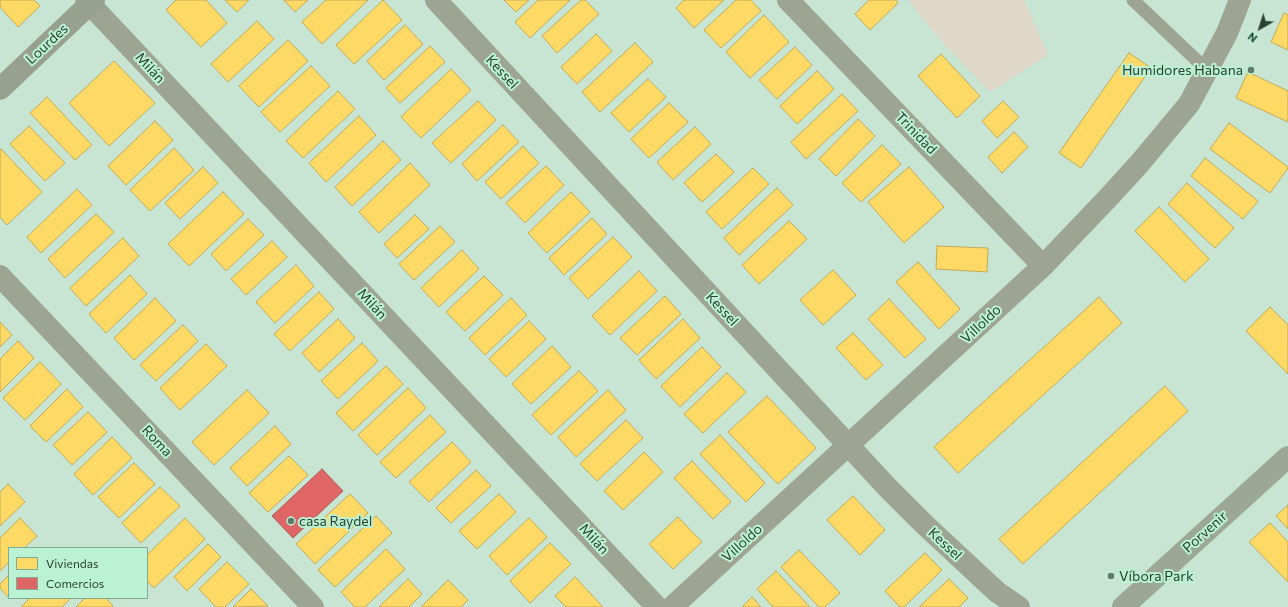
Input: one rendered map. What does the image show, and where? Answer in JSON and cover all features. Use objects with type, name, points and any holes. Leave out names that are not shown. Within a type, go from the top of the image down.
[{"type":"main road","name":"Porvenir","points":[[1123,607],[1288,457]]},
{"type":"street","name":"Kessel","points":[[436,0],[887,487],[961,559],[998,592],[1020,607]]},
{"type":"street","name":"Trinidad","points":[[788,0],[1043,266]]},
{"type":"street","name":"Villoldo","points":[[672,607],[1043,266],[1139,164],[1189,104],[1227,33],[1240,0]]},
{"type":"street","name":"Lourdes","points":[[0,89],[90,1]]},
{"type":"street","name":"Milán","points":[[90,1],[657,607]]},
{"type":"street","name":"Roma","points":[[0,276],[313,607]]},
{"type":"lane","points":[[1133,0],[1207,70]]},
{"type":"shaded area","points":[[908,0],[1024,0],[1048,55],[990,92],[943,43]]},
{"type":"building: Viviendas","points":[[0,0],[34,0],[40,6],[18,27],[0,7]]},
{"type":"building: Viviendas","points":[[176,0],[206,0],[227,23],[201,47],[166,10]]},
{"type":"building: Viviendas","points":[[225,0],[249,0],[237,12]]},
{"type":"building: Viviendas","points":[[284,0],[308,0],[295,12]]},
{"type":"building: Viviendas","points":[[326,0],[368,0],[322,44],[302,22]]},
{"type":"building: Viviendas","points":[[383,0],[402,20],[354,64],[336,45]]},
{"type":"building: Viviendas","points":[[504,0],[529,0],[516,12]]},
{"type":"building: Viviendas","points":[[538,0],[570,0],[530,38],[515,22]]},
{"type":"building: Viviendas","points":[[581,0],[585,0],[599,14],[557,53],[542,36]]},
{"type":"building: Viviendas","points":[[684,0],[724,0],[694,28],[676,8]]},
{"type":"building: Viviendas","points":[[736,0],[751,0],[761,11],[721,48],[704,30]]},
{"type":"building: Viviendas","points":[[869,0],[896,0],[898,3],[870,30],[855,14]]},
{"type":"building: Viviendas","points":[[1284,13],[1288,15],[1288,50],[1271,42]]},
{"type":"building: Viviendas","points":[[764,15],[789,42],[750,78],[726,52]]},
{"type":"building: Viviendas","points":[[257,21],[274,39],[228,82],[211,64]]},
{"type":"building: Viviendas","points":[[405,25],[423,44],[384,80],[367,61]]},
{"type":"building: Viviendas","points":[[596,34],[612,51],[577,84],[561,67]]},
{"type":"building: Viviendas","points":[[288,40],[308,61],[259,107],[239,86]]},
{"type":"building: Viviendas","points":[[635,43],[653,62],[600,112],[582,92]]},
{"type":"building: Viviendas","points":[[430,46],[445,62],[400,103],[386,88]]},
{"type":"building: Viviendas","points":[[795,47],[812,65],[777,99],[759,80]]},
{"type":"building: Viviendas","points":[[1129,53],[1151,68],[1081,168],[1059,153]]},
{"type":"building: Viviendas","points":[[941,54],[980,96],[957,118],[918,76]]},
{"type":"building: Viviendas","points":[[114,61],[155,103],[109,146],[69,103]]},
{"type":"building: Viviendas","points":[[311,66],[330,86],[280,132],[261,112]]},
{"type":"building: Viviendas","points":[[451,69],[471,90],[421,138],[401,117]]},
{"type":"building: Viviendas","points":[[817,71],[834,89],[797,124],[780,106]]},
{"type":"building: Viviendas","points":[[1248,72],[1288,91],[1288,122],[1236,98]]},
{"type":"building: Viviendas","points":[[648,79],[666,97],[629,132],[611,113]]},
{"type":"building: Viviendas","points":[[338,91],[355,109],[303,158],[286,141]]},
{"type":"building: Viviendas","points":[[842,94],[858,111],[806,159],[791,142]]},
{"type":"building: Viviendas","points":[[47,97],[92,145],[75,160],[30,113]]},
{"type":"building: Viviendas","points":[[478,101],[496,120],[451,163],[432,143]]},
{"type":"building: Viviendas","points":[[1003,101],[1019,117],[997,138],[982,121]]},
{"type":"building: Viviendas","points":[[669,103],[688,122],[649,158],[631,139]]},
{"type":"building: Viviendas","points":[[359,116],[376,135],[326,182],[309,163]]},
{"type":"building: Viviendas","points":[[858,119],[875,136],[836,176],[819,159]]},
{"type":"building: Viviendas","points":[[155,121],[173,140],[126,185],[108,166]]},
{"type":"building: Viviendas","points":[[1229,123],[1288,167],[1270,193],[1210,149]]},
{"type":"building: Viviendas","points":[[503,125],[519,142],[477,181],[462,164]]},
{"type":"building: Viviendas","points":[[29,126],[65,163],[45,181],[10,144]]},
{"type":"building: Viviendas","points":[[695,127],[711,144],[673,180],[657,162]]},
{"type":"building: Viviendas","points":[[1014,132],[1028,147],[1002,173],[988,157]]},
{"type":"building: Viviendas","points":[[383,141],[401,160],[352,206],[335,187]]},
{"type":"building: Viviendas","points":[[882,145],[901,164],[861,202],[842,183]]},
{"type":"building: Viviendas","points":[[523,146],[539,163],[501,199],[485,182]]},
{"type":"building: Viviendas","points":[[174,148],[194,170],[150,211],[130,190]]},
{"type":"building: Viviendas","points":[[1,149],[42,192],[7,225],[0,217]]},
{"type":"building: Viviendas","points":[[716,154],[734,172],[702,202],[684,183]]},
{"type":"building: Viviendas","points":[[1205,158],[1258,201],[1243,219],[1191,176]]},
{"type":"building: Viviendas","points":[[410,163],[430,185],[379,233],[359,212]]},
{"type":"building: Viviendas","points":[[546,166],[564,185],[525,223],[506,203]]},
{"type":"building: Viviendas","points":[[203,167],[218,183],[180,219],[165,203]]},
{"type":"building: Viviendas","points":[[909,167],[944,207],[904,243],[868,202]]},
{"type":"building: Viviendas","points":[[753,168],[769,184],[722,229],[706,212]]},
{"type":"building: Viviendas","points":[[1187,183],[1234,228],[1215,248],[1168,204]]},
{"type":"building: Viviendas","points":[[777,188],[793,205],[739,255],[724,238]]},
{"type":"building: Viviendas","points":[[77,189],[92,205],[41,253],[27,237]]},
{"type":"building: Viviendas","points":[[223,192],[244,214],[189,266],[168,244]]},
{"type":"building: Viviendas","points":[[571,192],[590,212],[547,253],[528,233]]},
{"type":"building: Viviendas","points":[[1159,207],[1209,259],[1185,282],[1135,231]]},
{"type":"building: Viviendas","points":[[96,214],[114,232],[65,278],[48,259]]},
{"type":"building: Viviendas","points":[[415,215],[429,229],[397,258],[384,244]]},
{"type":"building: Viviendas","points":[[592,218],[607,234],[564,275],[549,258]]},
{"type":"building: Viviendas","points":[[248,219],[264,235],[226,271],[211,254]]},
{"type":"building: Viviendas","points":[[789,221],[807,239],[759,284],[742,265]]},
{"type":"building: Viviendas","points":[[440,226],[455,242],[414,280],[399,264]]},
{"type":"building: Viviendas","points":[[613,237],[632,257],[588,299],[569,278]]},
{"type":"building: Viviendas","points":[[123,238],[139,256],[86,306],[70,288]]},
{"type":"building: Viviendas","points":[[272,241],[287,257],[246,295],[231,279]]},
{"type":"building: Viviendas","points":[[937,246],[988,248],[987,272],[936,269]]},
{"type":"building: Viviendas","points":[[462,250],[479,269],[439,307],[421,288]]},
{"type":"building: Viviendas","points":[[918,262],[960,309],[939,329],[896,282]]},
{"type":"building: Viviendas","points":[[296,265],[314,286],[275,323],[256,302]]},
{"type":"building: Viviendas","points":[[833,270],[856,295],[823,325],[800,300]]},
{"type":"building: Viviendas","points":[[639,271],[657,291],[610,335],[592,316]]},
{"type":"building: Viviendas","points":[[130,275],[147,294],[106,333],[89,314]]},
{"type":"building: Viviendas","points":[[484,276],[503,295],[465,331],[446,312]]},
{"type":"building: Viviendas","points":[[319,292],[334,309],[290,351],[274,334]]},
{"type":"building: Viviendas","points":[[665,296],[681,314],[637,355],[620,338]]},
{"type":"building: Viviendas","points":[[1099,297],[1122,323],[958,473],[934,447]]},
{"type":"building: Viviendas","points":[[155,298],[176,321],[134,360],[114,338]]},
{"type":"building: Viviendas","points":[[511,298],[527,315],[485,355],[469,338]]},
{"type":"building: Viviendas","points":[[889,299],[926,339],[905,358],[868,319]]},
{"type":"building: Viviendas","points":[[1270,307],[1288,325],[1288,374],[1246,331]]},
{"type":"building: Viviendas","points":[[338,319],[355,338],[319,372],[302,353]]},
{"type":"building: Viviendas","points":[[683,319],[700,338],[656,379],[639,360]]},
{"type":"building: Viviendas","points":[[529,321],[546,339],[506,377],[489,359]]},
{"type":"building: Viviendas","points":[[0,322],[12,335],[0,347]]},
{"type":"building: Viviendas","points":[[183,325],[198,341],[156,381],[140,365]]},
{"type":"building: Viviendas","points":[[853,333],[883,365],[866,380],[836,348]]},
{"type":"building: Viviendas","points":[[18,341],[34,358],[0,392],[0,359]]},
{"type":"building: Viviendas","points":[[362,343],[378,361],[338,399],[321,381]]},
{"type":"building: Viviendas","points":[[206,344],[227,366],[180,410],[160,388]]},
{"type":"building: Viviendas","points":[[552,346],[571,367],[531,404],[512,384]]},
{"type":"building: Viviendas","points":[[702,347],[721,367],[680,407],[661,386]]},
{"type":"building: Viviendas","points":[[40,362],[61,384],[25,420],[3,398]]},
{"type":"building: Viviendas","points":[[386,366],[403,384],[353,431],[336,413]]},
{"type":"building: Viviendas","points":[[579,371],[598,391],[551,435],[532,415]]},
{"type":"building: Viviendas","points":[[727,373],[746,392],[703,433],[684,414]]},
{"type":"building: Viviendas","points":[[1165,386],[1188,411],[1023,564],[999,539]]},
{"type":"building: Viviendas","points":[[408,388],[426,408],[377,455],[358,435]]},
{"type":"building: Viviendas","points":[[67,389],[83,407],[46,442],[30,426]]},
{"type":"building: Viviendas","points":[[247,390],[269,413],[214,465],[192,442]]},
{"type":"building: Viviendas","points":[[608,390],[626,410],[576,457],[558,437]]},
{"type":"building: Viviendas","points":[[767,396],[816,448],[778,484],[728,432]]},
{"type":"building: Viviendas","points":[[88,412],[107,432],[72,465],[53,445]]},
{"type":"building: Viviendas","points":[[430,415],[446,432],[396,478],[380,462]]},
{"type":"building: Viviendas","points":[[626,420],[643,438],[597,481],[580,464]]},
{"type":"building: Viviendas","points":[[275,426],[291,444],[247,486],[230,468]]},
{"type":"building: Viviendas","points":[[720,435],[765,483],[746,502],[700,454]]},
{"type":"building: Viviendas","points":[[112,437],[132,458],[93,495],[74,474]]},
{"type":"building: Viviendas","points":[[452,442],[471,462],[429,502],[409,482]]},
{"type":"building: Viviendas","points":[[644,452],[663,472],[623,510],[604,491]]},
{"type":"building: Viviendas","points":[[289,456],[308,475],[268,512],[249,493]]},
{"type":"building: Viviendas","points":[[692,461],[731,502],[713,519],[674,478]]},
{"type":"building: Viviendas","points":[[134,463],[155,484],[119,518],[98,497]]},
{"type":"building: Viviendas","points":[[476,470],[491,486],[451,523],[436,508]]},
{"type":"building: Viviendas","points":[[8,484],[25,502],[0,526],[0,492]]},
{"type":"building: Viviendas","points":[[160,487],[180,506],[141,543],[122,523]]},
{"type":"building: Viviendas","points":[[350,494],[368,513],[315,564],[296,544]]},
{"type":"building: Viviendas","points":[[499,494],[516,512],[477,549],[459,531]]},
{"type":"building: Viviendas","points":[[853,496],[885,530],[860,555],[827,520]]},
{"type":"building: Viviendas","points":[[1288,505],[1288,529],[1276,516]]},
{"type":"building: Viviendas","points":[[376,516],[392,533],[335,587],[318,570]]},
{"type":"building: Viviendas","points":[[678,517],[702,542],[673,569],[649,544]]},
{"type":"building: Viviendas","points":[[20,518],[37,536],[25,547],[8,547],[8,563],[0,571],[0,538]]},
{"type":"building: Viviendas","points":[[185,518],[205,539],[154,588],[148,582],[148,554]]},
{"type":"building: Viviendas","points":[[529,518],[547,537],[507,575],[489,556]]},
{"type":"building: Viviendas","points":[[1270,523],[1288,542],[1288,582],[1249,542]]},
{"type":"building: Viviendas","points":[[550,543],[571,564],[530,603],[510,581]]},
{"type":"building: Viviendas","points":[[208,544],[221,557],[187,591],[174,577]]},
{"type":"building: Viviendas","points":[[386,549],[405,569],[365,607],[355,607],[341,592]]},
{"type":"building: Viviendas","points":[[799,550],[840,593],[825,607],[819,607],[781,567]]},
{"type":"building: Viviendas","points":[[925,553],[942,570],[904,607],[900,607],[885,591]]},
{"type":"building: Viviendas","points":[[227,562],[249,584],[225,607],[216,607],[199,589]]},
{"type":"building: Viviendas","points":[[776,571],[810,607],[773,607],[757,589]]},
{"type":"building: Viviendas","points":[[8,576],[8,597],[0,588],[0,584]]},
{"type":"building: Viviendas","points":[[575,577],[603,607],[566,607],[555,596]]},
{"type":"building: Viviendas","points":[[408,579],[422,594],[409,607],[379,607]]},
{"type":"building: Viviendas","points":[[949,579],[968,598],[959,607],[919,607]]},
{"type":"building: Viviendas","points":[[448,580],[468,600],[461,607],[421,607]]},
{"type":"building: Viviendas","points":[[251,589],[268,606],[233,607]]},
{"type":"building: Viviendas","points":[[752,597],[761,607],[742,607]]},
{"type":"building: Viviendas","points":[[29,599],[70,599],[62,607],[21,607]]},
{"type":"building: Viviendas","points":[[84,599],[107,599],[113,606],[112,607],[76,607]]},
{"type":"building: Comercios","points":[[322,469],[343,491],[293,538],[272,516]]},
{"type":"place","name":"Humidores Habana","points":[[1251,70]]},
{"type":"place","name":"casa Raydel","points":[[291,521]]},
{"type":"place","name":"Víbora Park","points":[[1111,576]]}]
